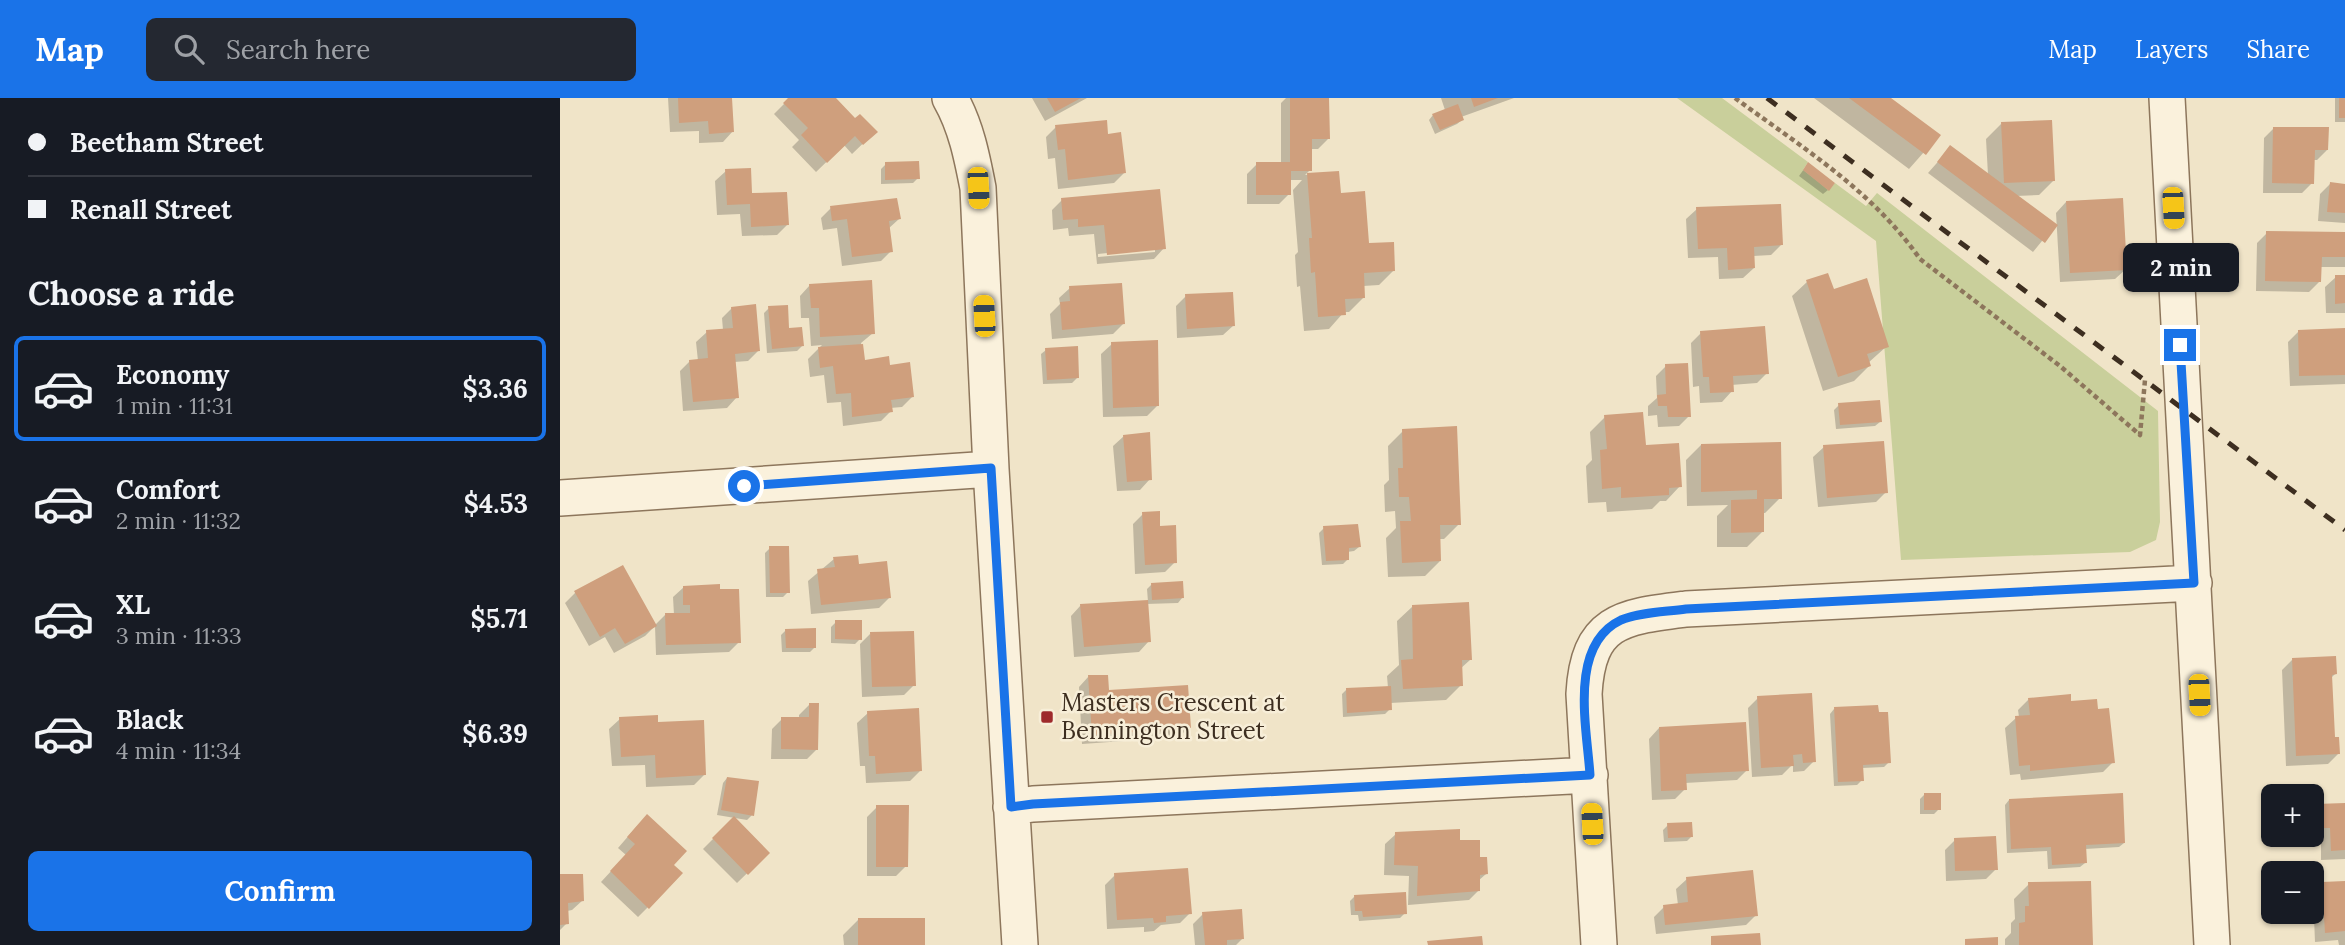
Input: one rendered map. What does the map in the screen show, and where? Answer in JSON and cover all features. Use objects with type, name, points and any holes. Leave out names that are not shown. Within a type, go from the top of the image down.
[{"type":"street","points":[[950,98],[971,148],[978,188],[991,468],[1020,945]]},
{"type":"street","points":[[2167,98],[2212,945]]},
{"type":"street","points":[[560,498],[991,468]]},
{"type":"street","points":[[1599,945],[1584,694],[1586,669],[1593,647],[1606,631],[1621,621],[1645,614],[1686,609],[2194,583]]},
{"type":"street","points":[[1011,807],[1590,775]]},
{"type":"path","points":[[1735,98],[1845,180],[1905,236],[1920,259],[2060,366],[2140,435],[2146,371]]},
{"type":"green space","points":[[1677,98],[1722,98],[1808,162],[1803,170],[1829,190],[1835,183],[1866,206],[1877,193],[2158,411],[2160,522],[2156,540],[2130,552],[1901,560],[1876,241]]},
{"type":"building","points":[[678,98],[732,98],[734,132],[709,134],[708,121],[679,123]]},
{"type":"building","points":[[788,98],[836,98],[855,118],[860,114],[878,132],[863,145],[855,136],[827,163],[801,135],[808,128],[783,103]]},
{"type":"building","points":[[1047,98],[1081,98],[1055,112]]},
{"type":"building","points":[[1290,98],[1329,98],[1330,139],[1312,139],[1312,171],[1291,171],[1291,195],[1256,195],[1256,162],[1290,162]]},
{"type":"building","points":[[1471,98],[1498,98],[1474,107]]},
{"type":"building","points":[[1849,98],[1891,98],[1941,135],[1926,155]]},
{"type":"building","points":[[2339,98],[2345,98],[2345,118],[2339,118]]},
{"type":"building","points":[[1458,104],[1464,120],[1440,130],[1432,114]]},
{"type":"building","points":[[1107,120],[1108,134],[1121,132],[1126,173],[1068,180],[1065,149],[1058,150],[1055,125]]},
{"type":"building","points":[[2052,120],[2055,181],[2004,183],[2001,122]]},
{"type":"building","points":[[2273,127],[2329,127],[2328,150],[2315,150],[2314,184],[2272,183]]},
{"type":"building","points":[[1950,145],[2058,225],[2045,243],[1937,162]]},
{"type":"building","points":[[919,161],[920,179],[885,180],[885,162]]},
{"type":"building","points":[[1808,162],[1835,183],[1829,191],[1803,170]]},
{"type":"building","points":[[751,168],[752,193],[787,192],[789,225],[751,227],[750,204],[727,205],[725,169]]},
{"type":"building","points":[[1339,171],[1341,193],[1365,191],[1369,243],[1394,242],[1395,271],[1364,273],[1365,298],[1345,299],[1346,315],[1318,317],[1315,272],[1311,273],[1309,238],[1312,238],[1307,173]]},
{"type":"building","points":[[2330,182],[2345,184],[2345,213],[2327,212]]},
{"type":"building","points":[[1160,189],[1166,249],[1107,255],[1104,225],[1078,227],[1078,219],[1063,220],[1061,198]]},
{"type":"building","points":[[897,198],[901,219],[889,221],[893,252],[852,257],[847,219],[832,221],[830,206]]},
{"type":"building","points":[[2123,198],[2127,270],[2070,273],[2066,201]]},
{"type":"building","points":[[1781,204],[1783,245],[1754,247],[1755,268],[1728,270],[1727,248],[1698,249],[1696,207]]},
{"type":"building","points":[[2266,231],[2345,232],[2345,257],[2322,257],[2321,282],[2265,281]]},
{"type":"building","points":[[1828,273],[1834,289],[1867,278],[1889,347],[1867,354],[1871,366],[1838,377],[1806,280]]},
{"type":"building","points":[[2335,275],[2345,275],[2345,303],[2335,304]]},
{"type":"building","points":[[872,280],[875,334],[820,337],[819,308],[811,308],[809,284]]},
{"type":"building","points":[[1122,283],[1125,324],[1062,330],[1060,302],[1070,301],[1069,286]]},
{"type":"building","points":[[1233,292],[1235,326],[1187,329],[1185,294]]},
{"type":"building","points":[[756,304],[760,351],[735,354],[739,398],[693,402],[689,360],[708,358],[706,330],[733,328],[731,307]]},
{"type":"building","points":[[788,305],[789,328],[802,327],[804,346],[772,349],[768,306]]},
{"type":"building","points":[[1765,326],[1769,374],[1733,376],[1734,392],[1710,393],[1709,377],[1703,377],[1700,331]]},
{"type":"building","points":[[2345,328],[2345,375],[2299,376],[2298,330]]},
{"type":"building","points":[[1158,340],[1159,406],[1113,408],[1111,342]]},
{"type":"building","points":[[863,344],[865,360],[889,356],[890,365],[910,362],[914,397],[891,400],[893,412],[852,417],[851,393],[836,394],[833,366],[820,368],[818,347]]},
{"type":"building","points":[[1078,346],[1079,378],[1047,380],[1045,348]]},
{"type":"building","points":[[1688,363],[1691,417],[1668,417],[1667,406],[1658,406],[1657,395],[1666,394],[1665,364]]},
{"type":"building","points":[[1880,400],[1882,422],[1840,425],[1838,403]]},
{"type":"building","points":[[1643,412],[1646,445],[1679,443],[1682,487],[1669,488],[1669,495],[1621,498],[1621,487],[1602,489],[1600,450],[1607,449],[1604,415]]},
{"type":"building","points":[[1457,426],[1461,525],[1440,525],[1441,561],[1402,563],[1400,521],[1411,521],[1409,497],[1399,497],[1398,468],[1403,468],[1402,429]]},
{"type":"building","points":[[1150,432],[1152,480],[1127,482],[1123,435]]},
{"type":"building","points":[[1884,441],[1888,493],[1827,498],[1823,445]]},
{"type":"building","points":[[1781,442],[1782,499],[1764,499],[1764,532],[1731,533],[1731,500],[1757,499],[1757,490],[1701,492],[1701,444]]},
{"type":"building","points":[[1160,511],[1160,526],[1176,525],[1177,563],[1145,565],[1142,512]]},
{"type":"building","points":[[1358,524],[1361,547],[1349,548],[1349,560],[1326,561],[1323,526]]},
{"type":"building","points":[[769,546],[789,546],[790,593],[770,593]]},
{"type":"building","points":[[858,555],[859,564],[887,561],[891,598],[821,605],[817,569],[835,567],[833,557]]},
{"type":"building","points":[[623,565],[657,626],[625,644],[615,628],[600,637],[574,591]]},
{"type":"building","points":[[1183,581],[1184,598],[1152,600],[1151,583]]},
{"type":"building","points":[[720,584],[720,589],[739,589],[741,643],[666,645],[665,613],[690,613],[690,605],[683,605],[683,586]]},
{"type":"building","points":[[1148,600],[1151,642],[1084,647],[1080,604]]},
{"type":"building","points":[[1469,602],[1472,660],[1462,660],[1463,686],[1403,689],[1401,660],[1413,659],[1412,605]]},
{"type":"building","points":[[835,620],[862,620],[862,640],[835,639]]},
{"type":"building","points":[[816,628],[816,648],[786,648],[785,629]]},
{"type":"building","points":[[914,631],[916,686],[872,687],[870,632]]},
{"type":"building","points":[[2336,656],[2337,674],[2332,675],[2335,737],[2339,737],[2340,754],[2296,756],[2292,658]]},
{"type":"building","points":[[1088,675],[1108,675],[1109,690],[1188,685],[1191,728],[1092,735]]},
{"type":"building","points":[[1391,686],[1392,710],[1347,713],[1346,688]]},
{"type":"building","points":[[1812,693],[1816,762],[1803,763],[1802,754],[1793,755],[1794,766],[1761,768],[1757,696]]},
{"type":"building","points":[[2071,694],[2071,701],[2097,699],[2098,709],[2109,708],[2115,763],[2030,771],[2030,765],[2019,766],[2015,716],[2030,715],[2028,698]]},
{"type":"building","points":[[809,703],[819,703],[818,750],[781,749],[781,717],[809,717]]},
{"type":"building","points":[[1878,705],[1879,712],[1888,712],[1891,763],[1863,765],[1864,781],[1838,782],[1834,707]]},
{"type":"building","points":[[919,708],[922,771],[876,774],[875,756],[869,756],[867,711]]},
{"type":"building","points":[[658,715],[658,722],[704,720],[706,775],[656,778],[655,755],[621,757],[619,717]]},
{"type":"building","points":[[1746,722],[1749,771],[1686,774],[1687,790],[1661,791],[1659,727]]},
{"type":"building","points":[[727,777],[759,781],[754,816],[721,810]]},
{"type":"building","points":[[1924,793],[1941,793],[1941,810],[1924,810]]},
{"type":"building","points":[[2123,793],[2125,843],[2086,845],[2087,863],[2052,865],[2051,847],[2011,849],[2009,799]]},
{"type":"building","points":[[2345,803],[2345,850],[2331,851],[2330,828],[2324,828],[2324,804]]},
{"type":"building","points":[[876,805],[909,805],[908,867],[876,867]]},
{"type":"building","points":[[647,814],[687,851],[674,865],[683,873],[649,909],[610,871],[635,844],[627,837]]},
{"type":"building","points":[[734,816],[770,853],[748,875],[712,838]]},
{"type":"building","points":[[1692,822],[1693,837],[1668,838],[1667,823]]},
{"type":"building","points":[[1460,829],[1460,840],[1480,840],[1480,857],[1487,857],[1488,874],[1480,875],[1480,891],[1417,896],[1418,866],[1394,865],[1395,832]]},
{"type":"building","points":[[1996,836],[1998,870],[1955,871],[1954,838]]},
{"type":"building","points":[[1188,868],[1192,914],[1166,916],[1166,922],[1154,923],[1153,918],[1117,920],[1114,873]]},
{"type":"building","points":[[1753,870],[1758,916],[1665,925],[1663,905],[1688,902],[1686,877]]},
{"type":"building","points":[[560,874],[583,874],[584,901],[568,903],[569,924],[560,925]]},
{"type":"building","points":[[2091,881],[2093,945],[2019,945],[2019,923],[2025,922],[2025,906],[2029,906],[2028,882]]},
{"type":"building","points":[[2345,881],[2345,931],[2325,933],[2324,882]]},
{"type":"building","points":[[1406,892],[1407,914],[1363,917],[1362,911],[1355,911],[1354,895]]},
{"type":"building","points":[[1242,909],[1244,939],[1227,940],[1227,945],[1205,945],[1202,912]]},
{"type":"building","points":[[858,918],[925,918],[925,945],[858,945]]},
{"type":"building","points":[[1760,933],[1761,945],[1711,945],[1711,936]]},
{"type":"building","points":[[1482,936],[1483,945],[1428,945],[1427,941]]},
{"type":"building","points":[[1998,937],[1998,945],[1965,945],[1965,939]]},
{"type":"railway","points":[[1767,98],[2345,530]]},
{"type":"place","name":"Masters Crescent at Bennington Street","points":[[1047,717]]},
{"type":"route","points":[[744,486],[991,468],[1011,807],[1590,775],[1584,694],[1586,669],[1593,647],[1606,631],[1621,621],[1645,614],[1686,609],[2194,583],[2180,345]]}]
